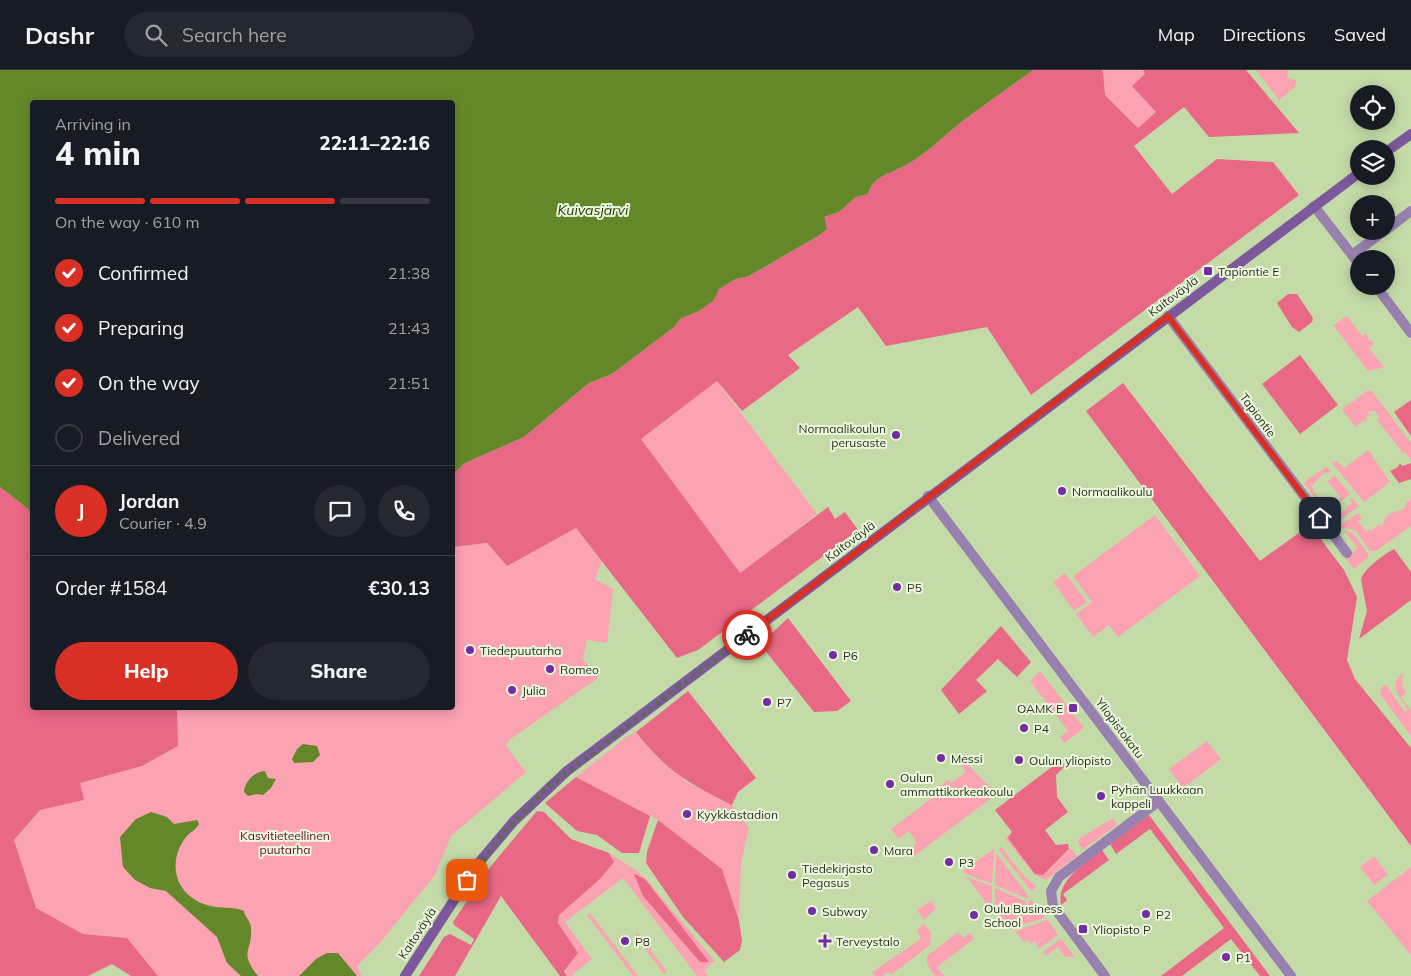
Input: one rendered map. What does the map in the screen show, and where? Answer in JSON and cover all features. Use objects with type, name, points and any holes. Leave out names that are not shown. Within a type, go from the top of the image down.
[{"type":"street","points":[[1395,146],[1411,134]]},
{"type":"street","name":"Kaitoväylä","points":[[405,976],[476,866],[514,821],[548,787],[928,496],[1350,180]]},
{"type":"street","points":[[1314,206],[1350,252]]},
{"type":"street","points":[[1395,223],[1411,211]]},
{"type":"street","points":[[1366,250],[1375,240]]},
{"type":"street","points":[[1383,295],[1411,332]]},
{"type":"street","name":"Tapiontie","points":[[1168,316],[1347,553]]},
{"type":"street","name":"Yliopistokatu","points":[[928,496],[1291,976]]},
{"type":"street","points":[[1105,976],[1053,906],[1051,891],[1059,877],[1159,801]]},
{"type":"green space","points":[[1101,70],[1143,70],[1156,112],[1138,128],[1105,95],[1103,73]]},
{"type":"green space","points":[[1256,70],[1288,70],[1287,78],[1296,80],[1295,87],[1279,100]]},
{"type":"green space","points":[[1347,316],[1362,336],[1366,333],[1369,341],[1371,340],[1374,344],[1369,348],[1384,367],[1368,371],[1333,325]]},
{"type":"green space","points":[[717,381],[817,514],[740,574],[641,439]]},
{"type":"green space","points":[[1371,390],[1411,443],[1411,460],[1405,452],[1402,454],[1401,450],[1377,420],[1380,418],[1375,411],[1368,412],[1370,414],[1366,417],[1367,420],[1365,422],[1363,420],[1356,427],[1343,411],[1342,409]]},
{"type":"green space","points":[[1368,450],[1390,482],[1364,502],[1332,463],[1337,461],[1344,468]]},
{"type":"green space","points":[[1326,467],[1332,472],[1324,473],[1311,486],[1314,490],[1312,491],[1319,498],[1322,496],[1326,502],[1324,504],[1332,516],[1347,510],[1346,508],[1352,503],[1350,500],[1352,498],[1359,506],[1335,524],[1305,484],[1306,481]]},
{"type":"green space","points":[[1335,476],[1350,494],[1341,502],[1339,499],[1341,497],[1327,481]]},
{"type":"green space","points":[[1411,498],[1411,526],[1376,551],[1370,551],[1355,530],[1338,527],[1358,513],[1362,518],[1358,521],[1366,532],[1371,529],[1372,531],[1379,524],[1381,526],[1389,515],[1406,507],[1405,505]]},
{"type":"green space","points":[[1155,515],[1200,576],[1118,637],[1109,625],[1093,637],[1076,614],[1092,602],[1073,576]]},
{"type":"green space","name":"Kasvitieteellinen puutarha","points":[[576,528],[602,562],[595,579],[613,589],[607,643],[587,640],[583,659],[598,678],[509,740],[506,746],[526,772],[451,836],[435,875],[379,944],[357,966],[362,976],[158,976],[127,938],[83,934],[36,908],[14,840],[40,810],[83,800],[79,783],[142,766],[178,746],[175,710],[455,710],[455,547],[487,543],[507,566]]},
{"type":"green space","points":[[1344,531],[1353,533],[1369,555],[1354,569],[1345,558],[1358,548]]},
{"type":"green space","points":[[1065,573],[1087,602],[1074,611],[1053,582]]},
{"type":"green space","points":[[1040,671],[1084,728],[1064,743],[1060,737],[1068,731],[1031,682],[1027,685]]},
{"type":"green space","points":[[1403,673],[1402,685],[1406,693],[1401,697],[1411,711],[1411,736],[1380,694],[1382,687],[1386,685],[1405,712],[1408,710],[1399,696],[1396,687],[1398,678]]},
{"type":"green space","points":[[636,732],[657,758],[690,784],[732,805],[749,828],[741,862],[739,921],[722,869],[658,820],[576,777],[625,738]]},
{"type":"green space","points":[[1207,741],[1221,759],[1183,788],[1169,769]]},
{"type":"green space","points":[[963,760],[997,794],[914,856],[911,850],[917,843],[909,831],[898,839],[891,829],[939,793],[936,789],[948,780],[951,783],[966,772],[960,763]]},
{"type":"green space","points":[[1113,818],[1117,825],[1082,850],[1078,842],[1080,838]]},
{"type":"green space","points":[[1012,832],[1043,875],[1071,848],[1077,856],[1046,880],[1035,875],[1005,838]]},
{"type":"green space","points":[[1001,847],[1024,876],[1036,886],[1032,892],[998,849]]},
{"type":"green space","points":[[994,849],[992,884],[964,873],[964,870]]},
{"type":"green space","points":[[609,853],[646,879],[715,961],[704,970],[708,976],[697,976],[623,878],[565,922],[592,959],[573,976],[567,976],[558,923],[559,915],[599,880],[614,862]]},
{"type":"green space","points":[[996,853],[1029,897],[1026,898],[995,885]]},
{"type":"green space","points":[[1374,856],[1388,875],[1374,885],[1360,867]]},
{"type":"green space","points":[[1411,867],[1411,954],[1410,954],[1367,901]]},
{"type":"green space","points":[[967,877],[992,886],[992,911]]},
{"type":"green space","points":[[995,888],[1027,902],[1011,930],[995,909]]},
{"type":"green space","points":[[1031,899],[1045,918],[1017,926]]},
{"type":"green space","points":[[931,901],[936,908],[924,920],[917,910]]},
{"type":"green space","points":[[590,913],[638,976],[633,976],[587,915]]},
{"type":"green space","points":[[1048,920],[1058,935],[1039,949],[1035,941],[1031,944],[1028,940],[1024,942],[1015,931]]},
{"type":"green space","points":[[924,924],[931,933],[930,945],[891,975],[888,972],[882,976],[874,976],[872,972],[921,939],[917,930]]},
{"type":"green space","points":[[958,932],[963,938],[970,933],[974,939],[937,967],[944,976],[935,976],[927,964],[927,956]]},
{"type":"green space","points":[[638,933],[667,972],[664,974],[635,935]]},
{"type":"green space","points":[[1061,939],[1075,957],[1065,957],[1058,947],[1046,956],[1043,952]]},
{"type":"shaded area","points":[[1033,70],[1101,70],[1103,72],[1105,95],[1138,128],[1156,112],[1132,86],[1145,74],[1143,70],[1246,70],[1299,133],[1209,137],[1184,107],[1134,146],[1172,194],[1217,159],[1273,162],[1299,195],[1031,395],[987,327],[886,346],[858,307],[788,355],[800,368],[742,411],[717,381],[641,439],[740,573],[828,507],[835,519],[845,512],[858,530],[698,650],[677,658],[576,528],[507,566],[487,543],[455,547],[455,472],[465,463],[524,437],[589,383],[612,374],[674,327],[680,319],[699,311],[712,301],[719,289],[736,279],[749,276],[818,236],[824,217],[839,212],[856,197],[868,194],[870,188],[878,179],[922,155],[964,120]]},
{"type":"shaded area","points":[[1288,294],[1297,294],[1313,318],[1312,322],[1299,332],[1292,327],[1277,303]]},
{"type":"shaded area","points":[[1300,355],[1338,405],[1300,434],[1262,384]]},
{"type":"shaded area","points":[[1123,383],[1260,561],[1310,525],[1344,570],[1357,597],[1347,660],[1355,679],[1411,748],[1411,846],[1086,411]]},
{"type":"shaded area","points":[[1411,400],[1411,436],[1394,412]]},
{"type":"shaded area","points":[[1400,463],[1402,466],[1411,463],[1411,479],[1399,483],[1390,471],[1398,467]]},
{"type":"shaded area","points":[[0,487],[30,510],[30,710],[177,710],[178,746],[142,766],[80,783],[84,800],[40,810],[14,840],[36,908],[83,934],[127,938],[158,976],[131,976],[112,964],[88,976],[0,976]]},
{"type":"shaded area","points":[[1394,549],[1411,572],[1411,600],[1359,639],[1367,611],[1361,579],[1370,566]]},
{"type":"shaded area","points":[[788,618],[851,701],[837,711],[814,712],[760,644]]},
{"type":"shaded area","points":[[1001,626],[1031,662],[1017,677],[998,659],[976,680],[987,691],[959,714],[941,690]]},
{"type":"shaded area","points":[[688,691],[756,778],[738,792],[732,805],[690,783],[679,775],[657,757],[636,732]]},
{"type":"shaded area","points":[[1061,760],[1065,766],[1056,775],[1057,797],[1068,812],[1045,830],[1056,845],[1068,844],[1069,849],[1043,875],[1035,874],[1008,838],[1012,832],[995,810]]},
{"type":"shaded area","points":[[576,777],[650,816],[639,853],[622,853],[597,835],[577,831],[545,803]]},
{"type":"shaded area","points":[[537,811],[544,812],[571,839],[609,853],[614,862],[599,880],[559,915],[558,923],[578,953],[564,971],[567,976],[560,976],[501,896],[455,976],[419,976],[444,937],[450,934],[471,945],[474,939],[454,925],[453,922],[490,867]]},
{"type":"shaded area","points":[[1149,815],[1270,976],[1260,976],[1231,939],[1182,976],[1161,976],[1224,928],[1150,829],[1116,854],[1110,844]]},
{"type":"shaded area","points":[[658,820],[722,869],[739,921],[742,940],[740,950],[724,962],[683,917],[646,863],[647,852]]},
{"type":"shaded area","points":[[1102,850],[1109,860],[1063,894],[1067,900],[1061,905],[1061,896],[1067,880]]},
{"type":"shaded area","points":[[634,874],[645,879],[709,962],[700,962],[643,896]]},
{"type":"water","name":"Kuivasjärvi","points":[[0,70],[1033,70],[964,120],[922,155],[878,179],[870,188],[868,194],[856,197],[839,212],[824,217],[827,229],[818,236],[749,276],[736,279],[719,289],[713,301],[699,311],[680,319],[674,327],[612,374],[589,383],[524,437],[465,463],[455,472],[455,100],[30,100],[30,510],[0,487]]},
{"type":"water","points":[[303,744],[317,746],[320,755],[313,762],[294,763],[292,759],[297,749]]},
{"type":"water","points":[[265,771],[268,778],[276,779],[271,788],[263,795],[248,796],[244,792],[248,781],[257,773]]},
{"type":"water","points":[[151,812],[167,817],[174,824],[197,820],[198,826],[186,837],[176,858],[178,879],[182,888],[189,896],[199,902],[214,907],[244,911],[251,928],[248,951],[249,961],[258,976],[241,976],[227,963],[217,937],[166,891],[150,888],[135,880],[123,867],[120,837],[136,819]]},
{"type":"water","points":[[327,953],[338,953],[357,976],[299,976],[316,959]]},
{"type":"way so far","points":[[467,880],[476,866],[514,821],[548,787],[747,635]]},
{"type":"place","name":"Tapiontie E","points":[[1208,271]]},
{"type":"place","name":"Normaalikoulun perusaste","points":[[896,435]]},
{"type":"place","name":"Normaalikoulu","points":[[1062,491]]},
{"type":"place","name":"P5","points":[[897,587]]},
{"type":"place","name":"Tiedepuutarha","points":[[470,650]]},
{"type":"place","name":"P6","points":[[833,655]]},
{"type":"place","name":"Romeo","points":[[550,669]]},
{"type":"place","name":"Julia","points":[[512,690]]},
{"type":"place","name":"P7","points":[[767,702]]},
{"type":"place","name":"OAMK E","points":[[1073,708]]},
{"type":"place","name":"P4","points":[[1024,728]]},
{"type":"place","name":"Messi","points":[[941,758]]},
{"type":"place","name":"Oulun yliopisto","points":[[1019,760]]},
{"type":"place","name":"Oulun ammattikorkeakoulu","points":[[890,784]]},
{"type":"place","name":"Pyhän Luukkaan kappeli","points":[[1101,796]]},
{"type":"place","name":"Kyykkästadion","points":[[687,814]]},
{"type":"place","name":"Mara","points":[[874,850]]},
{"type":"place","name":"P3","points":[[949,862]]},
{"type":"place","name":"Tiedekirjasto Pegasus","points":[[792,875]]},
{"type":"place","name":"Subway","points":[[812,911]]},
{"type":"place","name":"P2","points":[[1146,914]]},
{"type":"place","name":"Oulu Business School","points":[[974,915]]},
{"type":"place","name":"Yliopisto P","points":[[1083,929]]},
{"type":"place","name":"P8","points":[[625,941]]},
{"type":"place","name":"Terveystalo","points":[[825,941]]},
{"type":"place","name":"P1","points":[[1226,957]]},
{"type":"route","points":[[747,635],[1168,316],[1320,518]]}]
